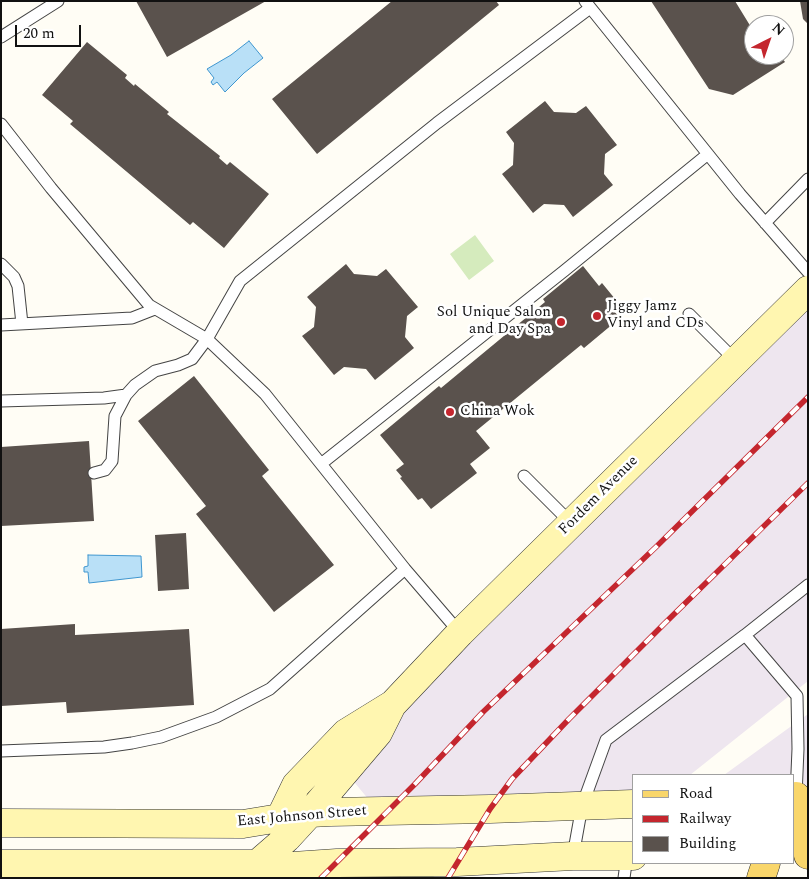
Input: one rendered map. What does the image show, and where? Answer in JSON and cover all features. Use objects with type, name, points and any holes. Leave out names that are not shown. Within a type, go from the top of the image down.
[{"type":"main road","name":"Fordem Avenue","points":[[256,864],[283,828],[296,785],[346,733],[392,704],[460,633],[808,290]]},
{"type":"main road","name":"Fordem Avenue","points":[[283,828],[310,813],[378,732],[392,704]]},
{"type":"main road","points":[[378,732],[355,766],[355,784],[358,792],[389,810]]},
{"type":"main road","points":[[794,858],[808,856],[797,798]]},
{"type":"main road","name":"East Johnson Street","points":[[310,813],[632,804]]},
{"type":"main road","name":"East Johnson Street","points":[[1,824],[24,822],[243,824],[283,828]]},
{"type":"main road","points":[[283,828],[304,851],[337,863]]},
{"type":"main road","points":[[1,864],[212,871],[256,864],[286,866],[337,863],[457,862],[573,856],[628,864]]},
{"type":"main road","points":[[761,878],[766,864]]},
{"type":"lane","points":[[1,37],[58,1]]},
{"type":"lane","points":[[94,473],[100,473],[105,470],[112,461],[115,416],[126,395],[144,377],[155,371],[178,366],[192,359],[207,339],[240,281],[587,5],[765,223],[808,272]]},
{"type":"lane","points":[[1,124],[51,188],[149,305],[207,339],[264,394],[460,633]]},
{"type":"lane","points":[[321,464],[556,278],[708,154]]},
{"type":"lane","points":[[765,223],[808,179]]},
{"type":"lane","points":[[1,264],[14,277],[18,286],[22,324]]},
{"type":"lane","points":[[1,325],[132,318],[154,308]]},
{"type":"lane","points":[[689,314],[736,361]]},
{"type":"lane","points":[[1,401],[104,398],[126,395]]},
{"type":"lane","points":[[524,476],[572,523]]},
{"type":"lane","points":[[1,751],[104,747],[132,743],[161,737],[216,717],[270,689],[406,569]]},
{"type":"lane","points":[[573,856],[582,806],[606,740],[808,585]]},
{"type":"lane","points":[[745,635],[797,696],[803,745],[797,798]]},
{"type":"shaded area","points":[[808,290],[808,681],[691,774],[632,774],[632,804],[369,800],[355,783],[355,766],[378,733]]},
{"type":"shaded area","points":[[808,714],[808,796],[794,774],[725,774]]},
{"type":"green space","points":[[475,235],[494,261],[469,280],[450,254]]},
{"type":"green space","points":[[435,874],[433,878],[339,878],[343,875]]},
{"type":"water","points":[[249,41],[263,58],[225,92],[217,82],[213,85],[211,82],[214,78],[207,69],[231,55]]},
{"type":"water","points":[[88,555],[141,556],[142,577],[89,583],[88,572],[84,572],[84,567],[88,566]]},
{"type":"building","points":[[136,1],[266,1],[167,57]]},
{"type":"building","points":[[392,1],[496,1],[499,5],[317,154],[272,99]]},
{"type":"building","points":[[651,1],[735,1],[744,16],[744,65],[780,65],[733,95],[709,89]]},
{"type":"building","points":[[800,1],[808,1],[808,24],[803,19]]},
{"type":"building","points":[[87,42],[127,75],[125,78],[134,86],[135,84],[169,112],[167,114],[220,156],[219,158],[227,165],[230,162],[269,194],[224,248],[193,222],[190,225],[70,124],[73,121],[42,95]]},
{"type":"building","points":[[545,101],[554,112],[576,113],[586,106],[617,145],[605,154],[604,174],[613,185],[573,217],[564,205],[544,204],[533,213],[502,174],[513,165],[514,143],[506,132]]},
{"type":"building","points":[[346,264],[354,274],[377,276],[386,269],[418,307],[407,316],[405,337],[414,348],[375,380],[366,369],[344,367],[334,375],[302,336],[314,327],[316,307],[307,297]]},
{"type":"building","points":[[583,266],[599,286],[602,283],[620,305],[613,310],[620,318],[584,348],[581,345],[476,431],[490,448],[470,464],[477,473],[431,509],[422,498],[418,500],[400,478],[402,477],[396,470],[404,464],[380,435],[439,386],[441,388],[545,302],[543,299]]},
{"type":"building","points":[[194,376],[269,470],[262,476],[334,565],[274,612],[196,514],[206,506],[138,421]]},
{"type":"building","points":[[89,441],[94,521],[1,526],[1,447]]},
{"type":"building","points":[[186,533],[189,589],[158,591],[155,535]]},
{"type":"building","points":[[75,624],[75,635],[189,629],[194,705],[67,713],[66,702],[1,706],[1,629]]},
{"type":"railway","points":[[321,878],[415,784],[483,712],[657,546],[808,397]]},
{"type":"railway","points":[[448,878],[490,809],[512,779],[569,719],[808,483]]},
{"type":"place","name":"Jiggy Jamz Vinyl and CDs","points":[[597,316]]},
{"type":"place","name":"Sol Unique Salon and Day Spa","points":[[561,322]]},
{"type":"place","name":"China Wok","points":[[450,412]]}]
